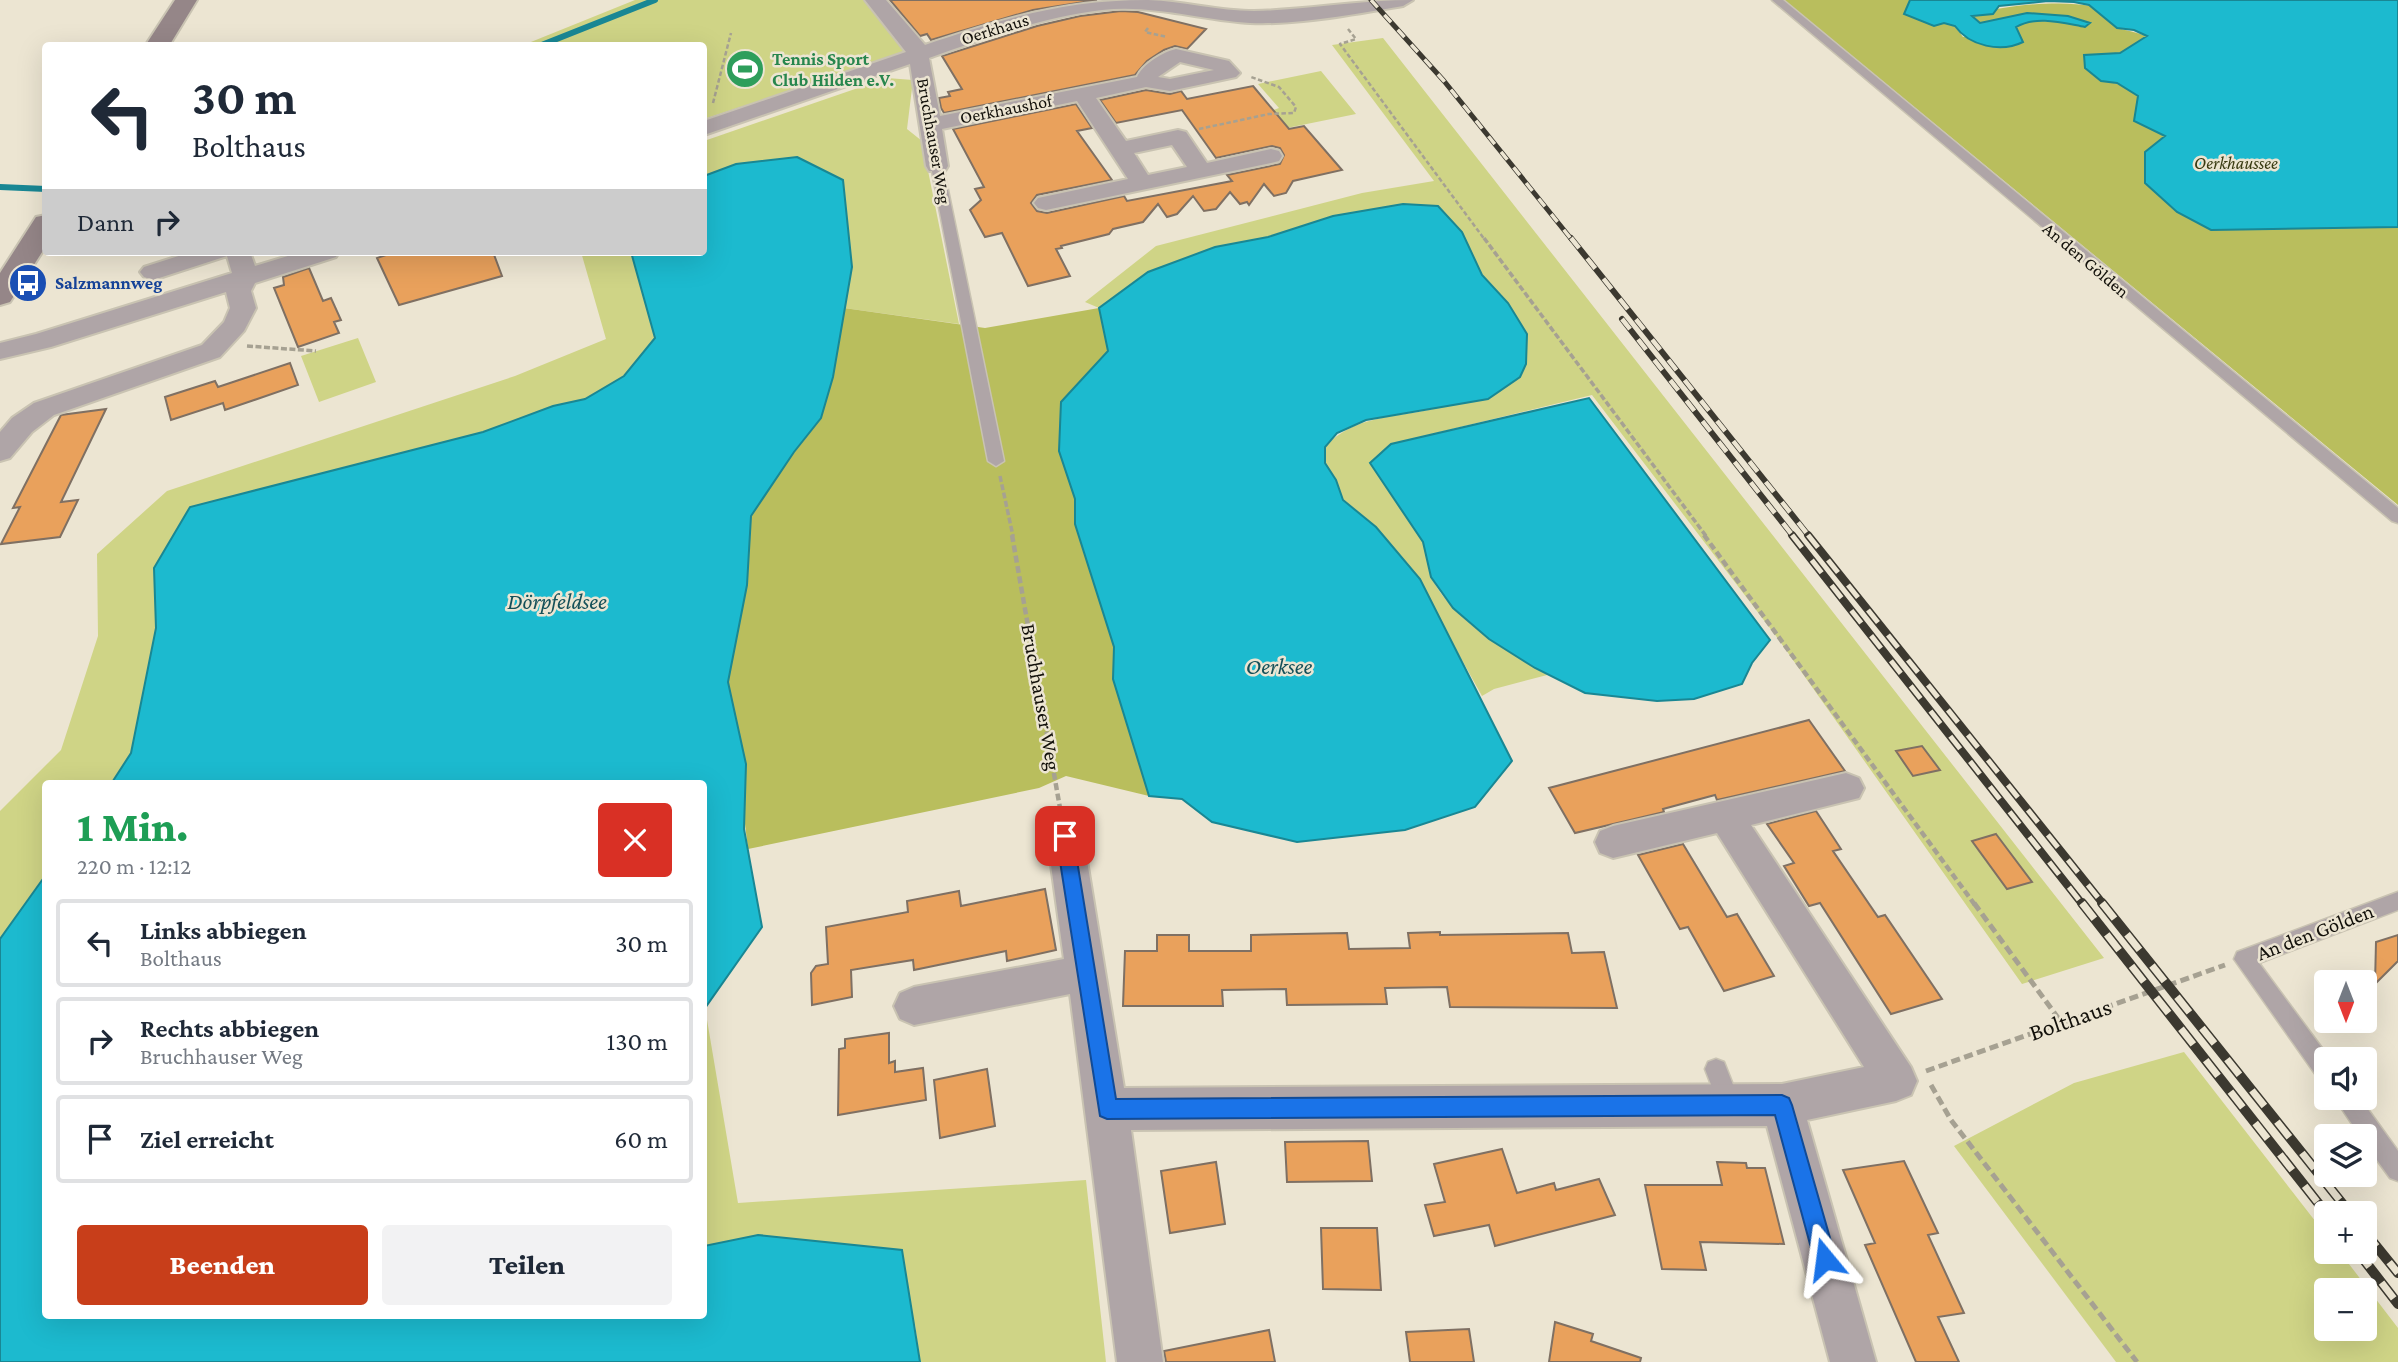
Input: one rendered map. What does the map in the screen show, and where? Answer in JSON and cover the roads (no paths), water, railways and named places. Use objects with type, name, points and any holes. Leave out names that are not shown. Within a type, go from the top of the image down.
[{"type":"main road","points":[[160,42],[186,0]]},
{"type":"main road","points":[[0,296],[42,229]]},
{"type":"street","name":"Bruchhauser Weg","points":[[875,0],[915,46],[937,166]]},
{"type":"street","name":"Oerkhaus","points":[[916,55],[1019,20],[1102,4],[1124,3],[1252,17],[1367,7],[1403,0]]},
{"type":"street","points":[[707,127],[916,55]]},
{"type":"street","name":"Oerkhaushof","points":[[930,125],[1146,81],[1170,85],[1229,73]]},
{"type":"street","points":[[1083,94],[1142,183]]},
{"type":"street","points":[[1120,149],[1178,137],[1201,171]]},
{"type":"street","points":[[1046,203],[1271,156]]},
{"type":"street","points":[[153,272],[204,256]]},
{"type":"street","points":[[0,351],[42,341],[242,265],[301,256]]},
{"type":"street","points":[[0,451],[22,425],[44,409],[211,351],[235,325],[243,308],[238,291],[242,265]]},
{"type":"street","points":[[1613,842],[1846,788]]},
{"type":"street","points":[[1107,1109],[1723,1087],[1782,1105],[1909,1077],[1726,817]]},
{"type":"street","points":[[1065,836],[1107,1109],[1140,1362]]},
{"type":"street","points":[[914,1006],[1084,973]]},
{"type":"street","points":[[1782,1105],[1853,1362]]},
{"type":"lane","name":"An den Gölden","points":[[1777,0],[2398,517]]},
{"type":"lane","name":"Bruchhauser Weg","points":[[937,166],[997,463]]},
{"type":"lane","name":"An den Gölden","points":[[2314,1055],[2244,960],[2398,901]]},
{"type":"lane","points":[[2354,1110],[2398,1170]]},
{"type":"water","name":"Oerkhaussee","points":[[1910,0],[2398,0],[2398,227],[2211,230],[2177,212],[2145,183],[2145,152],[2165,136],[2134,121],[2138,96],[2117,83],[2101,81],[2085,68],[2084,55],[2120,53],[2147,36],[2134,30],[2117,28],[2089,5],[2048,1],[1999,6],[1993,14],[1972,16],[1980,23],[2027,13],[2068,16],[2090,23],[2085,27],[2033,21],[2016,27],[2023,42],[2005,47],[1986,46],[1968,38],[1955,26],[1944,23],[1934,26],[1904,14]]},
{"type":"water","name":"Dörpfeldsee","points":[[797,157],[843,180],[852,267],[833,377],[821,418],[794,452],[751,516],[747,585],[728,682],[746,764],[744,829],[762,927],[707,1005],[707,780],[114,780],[131,753],[156,628],[154,568],[190,507],[483,432],[553,406],[585,399],[624,376],[655,338],[632,256],[707,256],[707,175],[736,164]]},
{"type":"water","name":"Oerksee","points":[[1403,204],[1438,206],[1462,232],[1482,275],[1508,303],[1527,334],[1526,364],[1520,377],[1488,399],[1366,420],[1337,433],[1325,447],[1325,463],[1336,480],[1343,500],[1376,527],[1420,579],[1512,761],[1475,807],[1405,830],[1297,842],[1212,822],[1182,799],[1149,796],[1113,679],[1114,647],[1075,524],[1075,499],[1059,451],[1061,402],[1108,351],[1099,308],[1148,272],[1215,247],[1268,237],[1333,216]]},
{"type":"water","points":[[1589,398],[1770,640],[1752,663],[1742,684],[1694,699],[1657,701],[1585,693],[1535,668],[1489,639],[1453,608],[1431,577],[1423,542],[1370,463],[1391,444]]},
{"type":"water","points":[[42,880],[42,1319],[707,1319],[707,1245],[758,1235],[902,1250],[920,1362],[0,1362],[0,939]]},
{"type":"waterway","points":[[549,42],[655,0]]},
{"type":"waterway","points":[[0,187],[42,189]]},
{"type":"railway","points":[[1371,0],[1444,81],[1572,240]]},
{"type":"railway","points":[[1571,238],[1809,536]]},
{"type":"railway","points":[[1622,319],[1793,536]]},
{"type":"railway","points":[[1792,535],[2083,905]]},
{"type":"railway","points":[[1808,535],[2104,905]]},
{"type":"railway","points":[[2082,903],[2317,1201]]},
{"type":"railway","points":[[2102,903],[2340,1201]]},
{"type":"railway","points":[[2377,1247],[2398,1273]]},
{"type":"railway","points":[[2367,1264],[2398,1304]]},
{"type":"place","name":"Tennis Sport Club Hilden e.V.","points":[[745,69]]},
{"type":"place","name":"Salzmannweg","points":[[28,283]]}]
